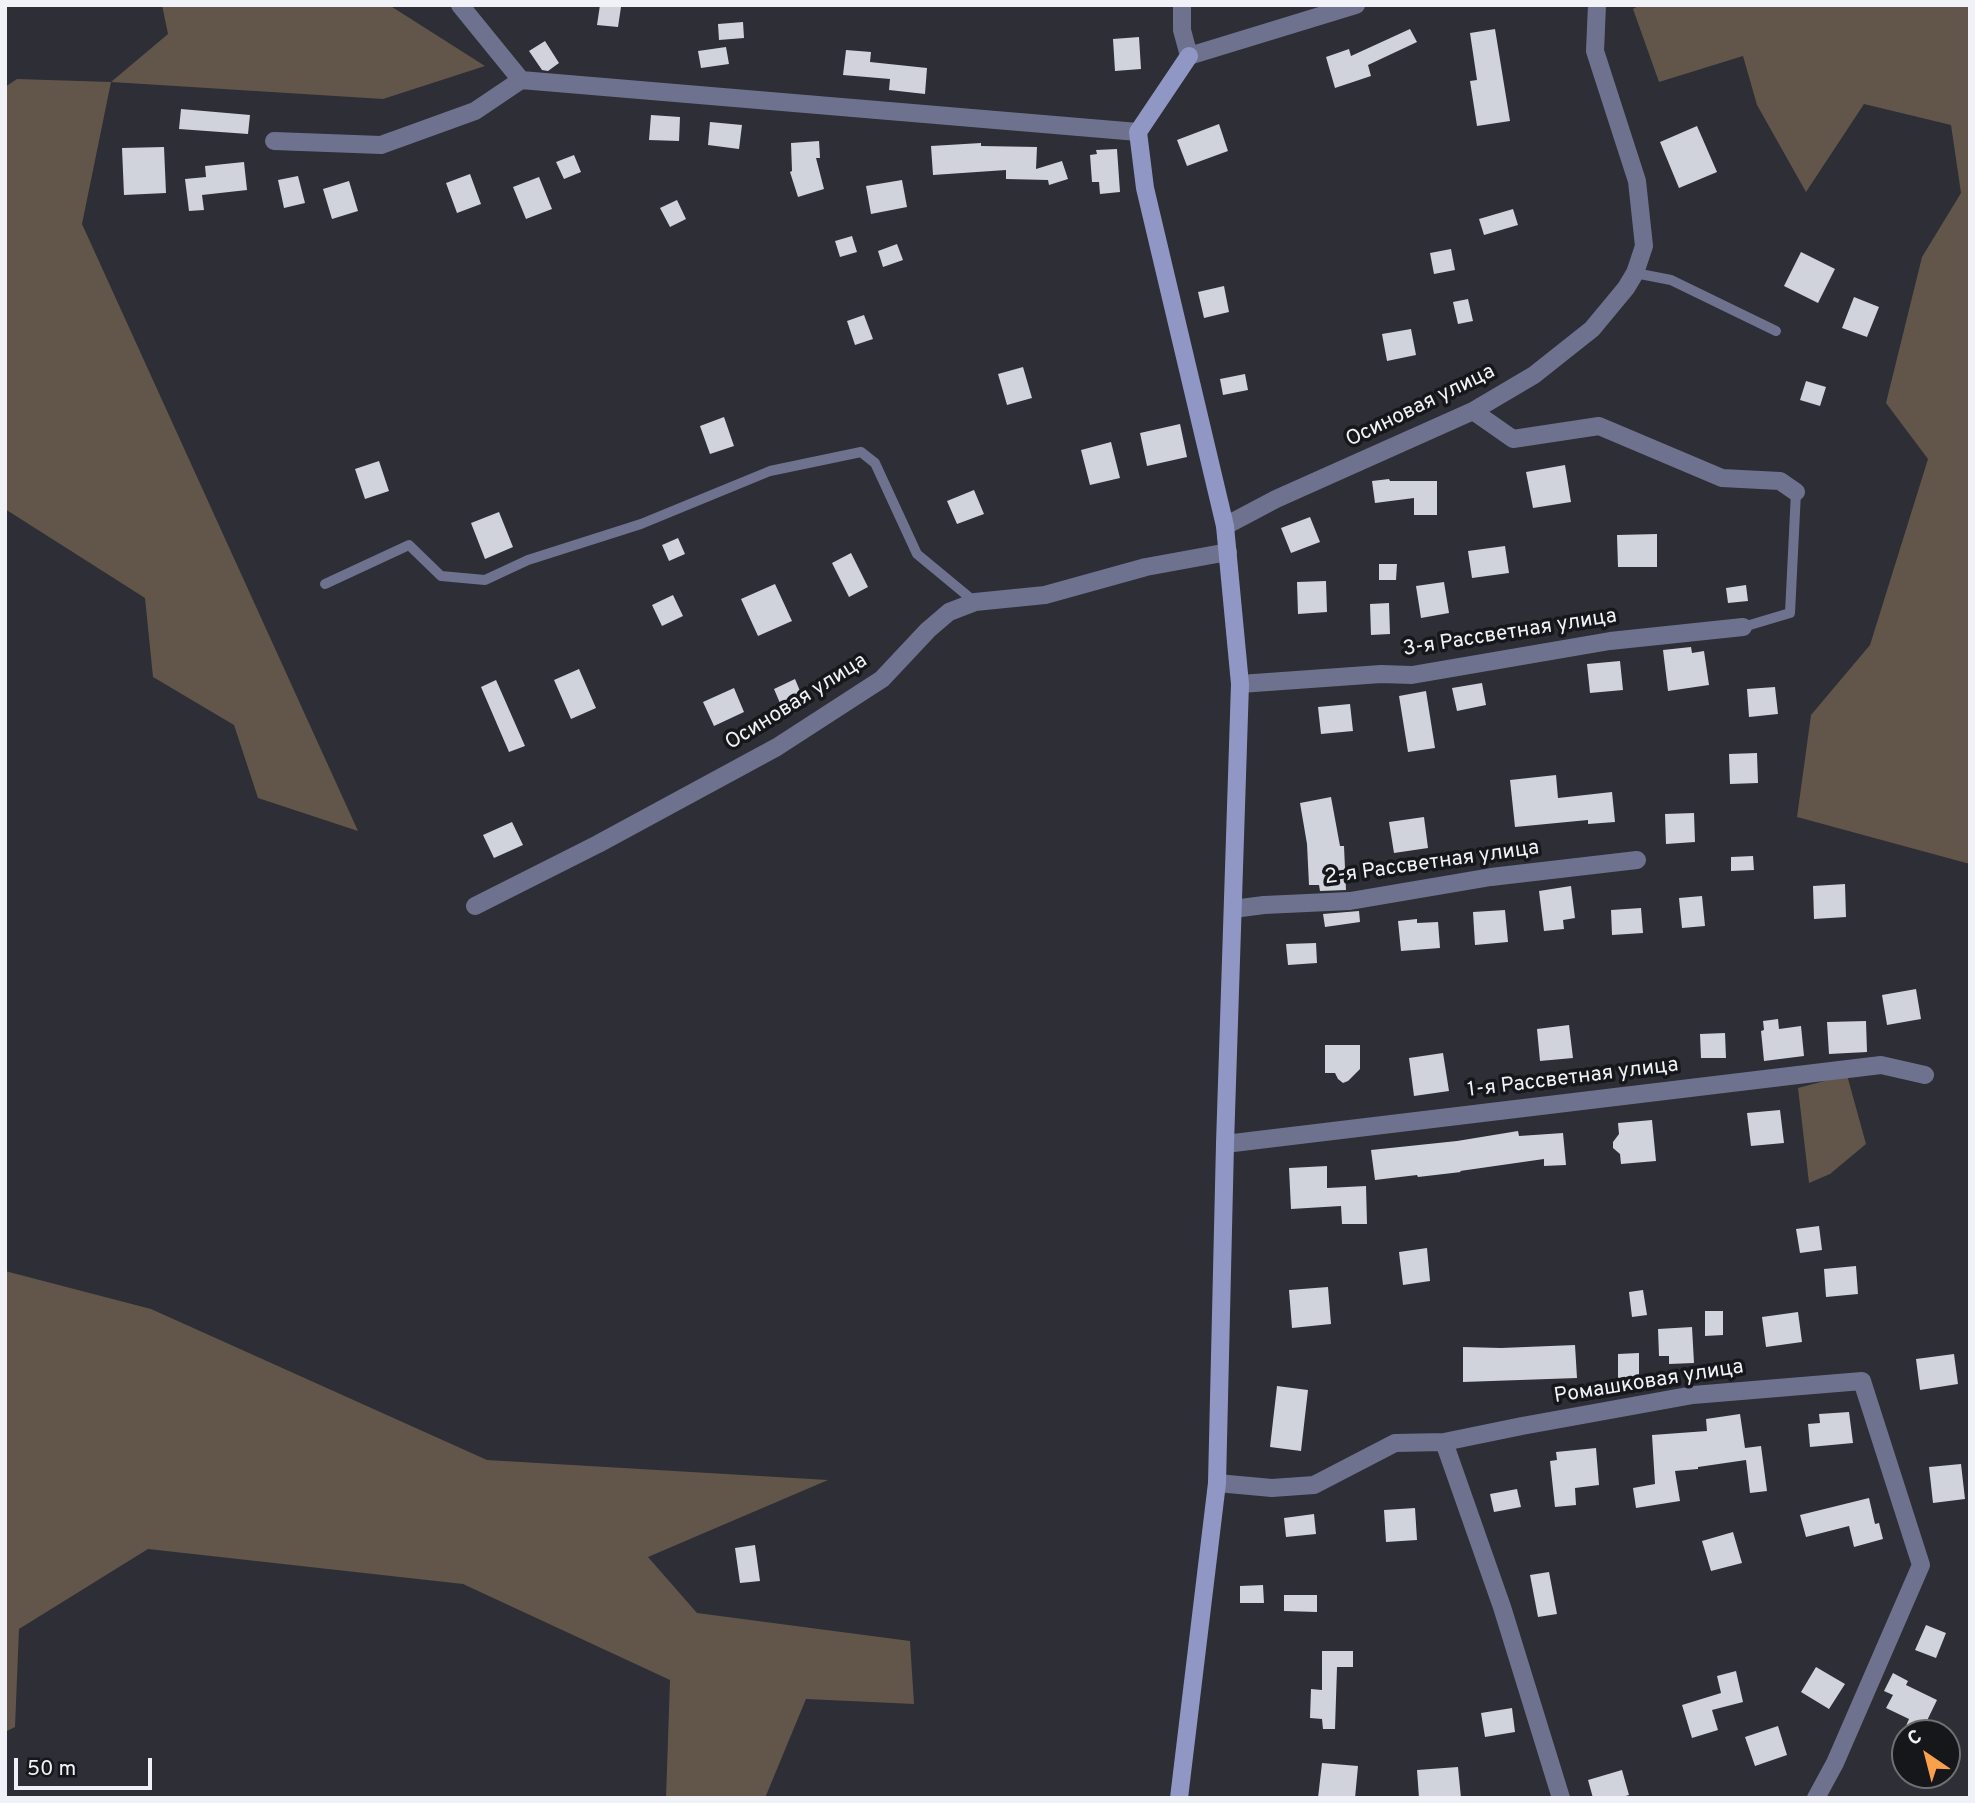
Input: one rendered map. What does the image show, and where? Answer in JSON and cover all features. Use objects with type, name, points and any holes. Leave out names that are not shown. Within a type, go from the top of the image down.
[{"type":"street","points":[[460,5],[521,80]]},
{"type":"street","points":[[1182,5],[1182,30],[1189,56]]},
{"type":"street","points":[[1179,1798],[1217,1483],[1240,684],[1225,526],[1145,188],[1138,132],[1189,56],[1356,5]]},
{"type":"street","name":"Осиновая улица","points":[[1225,526],[1276,499],[1473,411],[1534,375],[1592,329],[1626,288],[1644,246],[1637,181],[1595,51],[1597,5]]},
{"type":"street","points":[[274,141],[381,145],[475,111],[521,80],[1138,132]]},
{"type":"street","points":[[1473,411],[1513,439],[1599,426],[1722,478],[1780,481],[1796,492]]},
{"type":"street","name":"Осиновая улица","points":[[475,906],[598,844],[777,747],[882,679],[928,630],[950,612],[975,602],[1045,594],[1146,567],[1228,552]]},
{"type":"street","name":"3-я Рассветная улица","points":[[1240,684],[1412,674],[1610,641],[1744,627]]},
{"type":"street","name":"2-я Рассветная улица","points":[[1233,909],[1350,901],[1491,877],[1637,860]]},
{"type":"street","name":"1-я Рассветная улица","points":[[1225,1144],[1881,1065],[1925,1075]]},
{"type":"street","name":"Ромашковая улица","points":[[1217,1483],[1272,1489],[1314,1485],[1395,1443],[1444,1442],[1693,1395],[1862,1381],[1921,1565],[1835,1763],[1816,1798]]},
{"type":"street","points":[[1444,1442],[1502,1607],[1561,1798]]},
{"type":"lane","points":[[1634,273],[1671,280],[1776,331]]},
{"type":"lane","points":[[325,584],[409,545],[441,576],[485,580],[528,560],[641,524],[770,471],[861,452],[875,463],[917,554],[975,602]]},
{"type":"lane","points":[[1744,627],[1790,613],[1796,492]]},
{"type":"shaded area","points":[[162,5],[389,5],[485,66],[383,99],[111,82],[168,34]]},
{"type":"shaded area","points":[[1640,5],[1970,5],[1970,864],[1797,817],[1811,715],[1870,645],[1928,459],[1886,403],[1922,257],[1961,193],[1951,125],[1864,104],[1806,192],[1757,105],[1743,56],[1659,82],[1633,9]]},
{"type":"shaded area","points":[[17,79],[111,82],[82,224],[358,831],[258,798],[234,725],[153,677],[145,598],[5,509],[5,87]]},
{"type":"shaded area","points":[[1847,1075],[1866,1144],[1830,1174],[1809,1183],[1798,1088]]},
{"type":"shaded area","points":[[5,1271],[151,1309],[487,1460],[828,1480],[648,1557],[697,1613],[910,1641],[914,1704],[806,1699],[765,1798],[666,1798],[670,1680],[463,1584],[148,1549],[19,1629],[15,1727],[5,1732]]},
{"type":"building","points":[[600,5],[621,7],[618,27],[597,25]]},
{"type":"building","points":[[743,22],[744,38],[719,40],[718,24]]},
{"type":"building","points":[[1410,29],[1417,42],[1368,65],[1371,76],[1335,88],[1326,57],[1349,49],[1351,56]]},
{"type":"building","points":[[1495,29],[1510,121],[1477,126],[1470,81],[1477,80],[1470,33]]},
{"type":"building","points":[[1139,37],[1141,69],[1115,71],[1113,39]]},
{"type":"building","points":[[545,41],[559,63],[548,71],[542,70],[529,51]]},
{"type":"building","points":[[726,47],[729,64],[701,68],[698,51]]},
{"type":"building","points":[[846,50],[871,52],[870,62],[927,68],[925,94],[889,90],[890,79],[843,75]]},
{"type":"building","points":[[181,109],[250,115],[248,134],[179,129]]},
{"type":"building","points":[[651,115],[680,117],[679,141],[649,140]]},
{"type":"building","points":[[710,122],[742,125],[739,149],[708,145]]},
{"type":"building","points":[[1219,124],[1228,151],[1187,166],[1177,140]]},
{"type":"building","points":[[1697,126],[1717,172],[1679,188],[1660,142]]},
{"type":"building","points":[[819,141],[820,158],[816,158],[824,189],[798,197],[790,172],[791,143]]},
{"type":"building","points":[[981,143],[981,146],[1037,147],[1036,169],[1062,161],[1068,179],[1049,185],[1048,180],[1006,179],[1006,170],[933,175],[931,146]]},
{"type":"building","points":[[164,147],[166,193],[124,195],[122,148]]},
{"type":"building","points":[[1117,149],[1120,192],[1100,194],[1099,182],[1092,182],[1090,155],[1097,154],[1096,150]]},
{"type":"building","points":[[574,155],[581,172],[564,179],[556,162]]},
{"type":"building","points":[[244,162],[247,190],[202,195],[204,210],[189,211],[185,179],[206,177],[205,166]]},
{"type":"building","points":[[470,174],[481,204],[457,213],[446,183]]},
{"type":"building","points":[[298,176],[305,203],[284,208],[278,180]]},
{"type":"building","points":[[539,177],[552,209],[526,219],[513,187]]},
{"type":"building","points":[[902,180],[907,207],[871,214],[866,186]]},
{"type":"building","points":[[349,181],[358,211],[332,219],[323,189]]},
{"type":"building","points":[[677,200],[686,219],[670,227],[660,208]]},
{"type":"building","points":[[1513,209],[1518,225],[1484,235],[1479,219]]},
{"type":"building","points":[[852,236],[857,252],[840,257],[835,241]]},
{"type":"building","points":[[897,244],[903,260],[883,267],[878,251]]},
{"type":"building","points":[[1451,249],[1455,270],[1434,274],[1430,253]]},
{"type":"building","points":[[1801,252],[1835,269],[1818,303],[1784,286]]},
{"type":"building","points":[[1224,286],[1229,312],[1204,318],[1198,292]]},
{"type":"building","points":[[1854,297],[1879,307],[1867,337],[1842,328]]},
{"type":"building","points":[[1468,299],[1473,321],[1458,324],[1453,302]]},
{"type":"building","points":[[864,315],[873,339],[855,345],[847,321]]},
{"type":"building","points":[[1411,329],[1416,355],[1387,361],[1382,334]]},
{"type":"building","points":[[1023,367],[1032,398],[1007,405],[998,374]]},
{"type":"building","points":[[1245,374],[1248,390],[1223,395],[1220,379]]},
{"type":"building","points":[[1806,381],[1826,387],[1820,406],[1800,400]]},
{"type":"building","points":[[724,417],[734,446],[710,454],[700,426]]},
{"type":"building","points":[[1180,424],[1187,457],[1147,466],[1140,433]]},
{"type":"building","points":[[1111,442],[1120,478],[1090,485],[1081,450]]},
{"type":"building","points":[[379,461],[389,491],[365,499],[355,469]]},
{"type":"building","points":[[1565,465],[1571,502],[1533,508],[1526,472]]},
{"type":"building","points":[[1372,481],[1437,481],[1437,515],[1414,515],[1414,498],[1375,503]]},
{"type":"building","points":[[974,490],[984,514],[957,524],[947,501]]},
{"type":"building","points":[[499,512],[513,547],[485,559],[471,523]]},
{"type":"building","points":[[1310,517],[1320,542],[1291,553],[1281,528]]},
{"type":"building","points":[[1657,534],[1657,567],[1618,567],[1617,535]]},
{"type":"building","points":[[678,538],[685,554],[669,561],[662,545]]},
{"type":"building","points":[[1505,546],[1509,573],[1472,578],[1468,551]]},
{"type":"building","points":[[851,553],[868,587],[849,597],[832,563]]},
{"type":"building","points":[[1379,564],[1397,564],[1396,580],[1379,580]]},
{"type":"building","points":[[1326,581],[1327,612],[1298,614],[1297,582]]},
{"type":"building","points":[[1444,582],[1449,613],[1421,618],[1416,586]]},
{"type":"building","points":[[775,584],[792,621],[758,636],[741,599]]},
{"type":"building","points":[[1746,585],[1748,601],[1728,603],[1726,588]]},
{"type":"building","points":[[673,595],[683,616],[662,626],[652,605]]},
{"type":"building","points":[[1389,603],[1390,634],[1371,635],[1370,604]]},
{"type":"building","points":[[1691,647],[1692,653],[1704,651],[1709,685],[1668,691],[1663,650]]},
{"type":"building","points":[[1620,661],[1623,690],[1590,693],[1587,664]]},
{"type":"building","points":[[579,669],[596,708],[571,719],[554,680]]},
{"type":"building","points":[[795,679],[803,698],[782,708],[774,689]]},
{"type":"building","points":[[496,680],[525,746],[509,752],[481,687]]},
{"type":"building","points":[[1482,683],[1486,705],[1457,711],[1452,688]]},
{"type":"building","points":[[1775,687],[1778,714],[1749,717],[1747,689]]},
{"type":"building","points":[[734,688],[744,712],[714,726],[703,702]]},
{"type":"building","points":[[1426,691],[1435,748],[1408,752],[1399,696]]},
{"type":"building","points":[[1350,704],[1353,731],[1321,734],[1318,707]]},
{"type":"building","points":[[1757,753],[1758,783],[1730,784],[1729,754]]},
{"type":"building","points":[[1556,775],[1558,798],[1612,792],[1615,822],[1588,824],[1588,820],[1515,827],[1510,780]]},
{"type":"building","points":[[1331,797],[1340,846],[1344,846],[1346,890],[1320,891],[1319,885],[1309,885],[1307,844],[1300,803]]},
{"type":"building","points":[[1694,813],[1695,842],[1666,844],[1665,814]]},
{"type":"building","points":[[1424,817],[1428,848],[1394,853],[1389,822]]},
{"type":"building","points":[[512,822],[523,845],[494,858],[483,835]]},
{"type":"building","points":[[1753,856],[1754,870],[1731,871],[1731,857]]},
{"type":"building","points":[[1845,884],[1846,917],[1814,919],[1813,886]]},
{"type":"building","points":[[1571,886],[1575,918],[1563,920],[1564,929],[1544,931],[1539,891]]},
{"type":"building","points":[[1702,896],[1705,926],[1682,928],[1679,898]]},
{"type":"building","points":[[1641,908],[1643,933],[1612,935],[1611,910]]},
{"type":"building","points":[[1505,910],[1508,942],[1475,945],[1473,912]]},
{"type":"building","points":[[1359,911],[1360,922],[1325,927],[1323,914]]},
{"type":"building","points":[[1417,919],[1417,923],[1438,922],[1440,948],[1401,951],[1398,921]]},
{"type":"building","points":[[1316,943],[1317,963],[1288,965],[1286,944]]},
{"type":"building","points":[[1916,989],[1921,1019],[1887,1025],[1882,995]]},
{"type":"building","points":[[1778,1019],[1779,1029],[1801,1026],[1804,1056],[1764,1061],[1761,1031],[1764,1030],[1763,1021]]},
{"type":"building","points":[[1866,1021],[1867,1052],[1829,1054],[1827,1022]]},
{"type":"building","points":[[1569,1025],[1573,1058],[1540,1061],[1537,1029]]},
{"type":"building","points":[[1725,1033],[1726,1058],[1701,1058],[1700,1034]]},
{"type":"building","points":[[1325,1045],[1360,1045],[1360,1069],[1348,1081],[1343,1083],[1335,1073],[1325,1073]]},
{"type":"building","points":[[1443,1053],[1449,1091],[1414,1096],[1409,1058]]},
{"type":"building","points":[[1780,1110],[1784,1143],[1751,1146],[1747,1113]]},
{"type":"building","points":[[1652,1120],[1656,1161],[1621,1164],[1620,1154],[1613,1148],[1613,1142],[1619,1134],[1618,1123]]},
{"type":"building","points":[[1518,1131],[1519,1136],[1563,1133],[1566,1165],[1544,1166],[1544,1159],[1461,1172],[1375,1180],[1371,1150]]},
{"type":"building","points":[[1327,1166],[1327,1188],[1366,1186],[1367,1224],[1342,1224],[1341,1206],[1291,1209],[1289,1168]]},
{"type":"building","points":[[1819,1226],[1822,1250],[1800,1253],[1796,1229]]},
{"type":"building","points":[[1427,1248],[1430,1281],[1403,1285],[1399,1252]]},
{"type":"building","points":[[1856,1266],[1858,1294],[1826,1297],[1824,1269]]},
{"type":"building","points":[[1328,1287],[1331,1324],[1292,1328],[1289,1290]]},
{"type":"building","points":[[1643,1290],[1647,1315],[1632,1317],[1629,1292]]},
{"type":"building","points":[[1705,1311],[1723,1311],[1723,1335],[1705,1336]]},
{"type":"building","points":[[1798,1312],[1802,1342],[1766,1347],[1762,1317]]},
{"type":"building","points":[[1692,1327],[1694,1363],[1669,1364],[1669,1356],[1659,1356],[1658,1329]]},
{"type":"building","points":[[1575,1345],[1577,1378],[1463,1382],[1463,1347]]},
{"type":"building","points":[[1639,1353],[1639,1378],[1618,1378],[1618,1354]]},
{"type":"building","points":[[1954,1354],[1958,1384],[1920,1390],[1916,1359]]},
{"type":"building","points":[[1277,1386],[1308,1390],[1301,1451],[1270,1447]]},
{"type":"building","points":[[1849,1412],[1853,1443],[1810,1447],[1808,1424],[1820,1423],[1819,1414]]},
{"type":"building","points":[[1740,1414],[1745,1448],[1761,1446],[1767,1491],[1750,1493],[1746,1460],[1675,1471],[1680,1501],[1636,1508],[1633,1488],[1655,1484],[1652,1435],[1707,1431],[1706,1419]]},
{"type":"building","points":[[1596,1448],[1599,1485],[1575,1488],[1576,1505],[1555,1507],[1550,1461],[1557,1460],[1556,1452]]},
{"type":"building","points":[[1961,1464],[1965,1499],[1933,1503],[1929,1467]]},
{"type":"building","points":[[1517,1489],[1521,1507],[1494,1512],[1490,1494]]},
{"type":"building","points":[[1869,1498],[1875,1524],[1879,1523],[1883,1539],[1854,1547],[1849,1526],[1806,1537],[1800,1515]]},
{"type":"building","points":[[1415,1508],[1417,1540],[1386,1542],[1384,1510]]},
{"type":"building","points":[[1314,1514],[1316,1534],[1286,1537],[1284,1518]]},
{"type":"building","points":[[1733,1532],[1742,1563],[1711,1571],[1702,1541]]},
{"type":"building","points":[[755,1545],[760,1581],[740,1583],[735,1548]]},
{"type":"building","points":[[1549,1572],[1557,1614],[1538,1617],[1530,1575]]},
{"type":"building","points":[[1263,1585],[1264,1603],[1240,1603],[1240,1586]]},
{"type":"building","points":[[1284,1595],[1317,1595],[1317,1612],[1284,1611]]},
{"type":"building","points":[[1926,1625],[1946,1633],[1936,1658],[1915,1650]]},
{"type":"building","points":[[1322,1651],[1353,1651],[1353,1667],[1337,1667],[1335,1729],[1323,1729],[1322,1719],[1310,1718],[1311,1689],[1322,1690]]},
{"type":"building","points":[[1816,1667],[1845,1684],[1829,1709],[1801,1692]]},
{"type":"building","points":[[1736,1671],[1743,1702],[1712,1710],[1718,1730],[1692,1738],[1682,1705],[1721,1693],[1717,1676]]},
{"type":"building","points":[[1893,1673],[1908,1681],[1906,1685],[1937,1700],[1928,1719],[1909,1719],[1886,1708],[1893,1695],[1884,1691]]},
{"type":"building","points":[[1512,1708],[1515,1732],[1485,1737],[1481,1713]]},
{"type":"building","points":[[1778,1726],[1787,1755],[1755,1766],[1745,1737]]},
{"type":"building","points":[[1322,1763],[1358,1766],[1355,1798],[1318,1798]]},
{"type":"building","points":[[1458,1767],[1461,1798],[1419,1798],[1417,1770]]},
{"type":"building","points":[[1622,1770],[1629,1795],[1593,1798],[1588,1780]]}]
